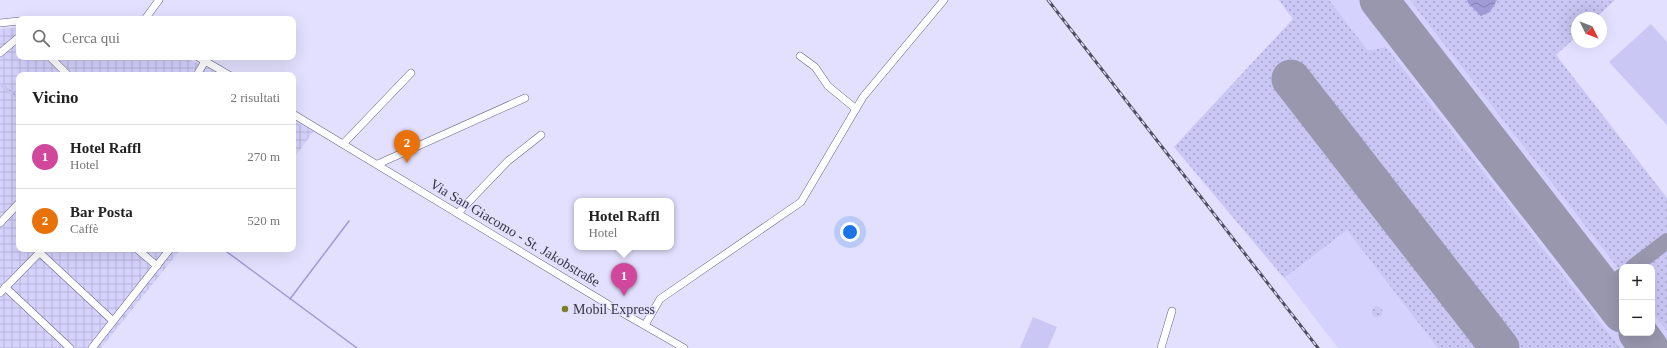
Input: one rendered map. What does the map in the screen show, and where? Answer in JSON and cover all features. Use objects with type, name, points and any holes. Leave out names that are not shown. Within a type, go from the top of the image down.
[{"type":"street","points":[[147,16],[159,0]]},
{"type":"street","points":[[646,325],[660,299],[801,202],[863,97],[944,0]]},
{"type":"street","points":[[0,22],[16,21]]},
{"type":"street","points":[[0,53],[16,40]]},
{"type":"street","points":[[800,56],[815,67],[828,86],[856,110]]},
{"type":"street","points":[[53,60],[65,72]]},
{"type":"street","points":[[199,72],[205,61],[224,72]]},
{"type":"street","points":[[344,143],[411,73]]},
{"type":"street","points":[[378,164],[525,98]]},
{"type":"street","name":"Via San Giacomo - St. Jakobstraße","points":[[296,116],[344,143],[609,305],[684,348]]},
{"type":"street","points":[[458,213],[508,161],[541,135]]},
{"type":"street","points":[[0,223],[16,206]]},
{"type":"street","points":[[40,252],[3,290],[70,348]]},
{"type":"street","points":[[42,252],[113,321]]},
{"type":"street","points":[[141,252],[158,266]]},
{"type":"street","points":[[92,348],[168,252]]},
{"type":"street","points":[[1161,348],[1172,311]]},
{"type":"shaded area","points":[[1279,0],[1513,0],[1667,198],[1667,348],[1338,348],[1284,278],[1174,147],[1293,19]]},
{"type":"shaded area","points":[[1279,0],[1329,0],[1368,51],[1386,47],[1620,348],[1438,348],[1347,230],[1284,278],[1174,147],[1293,19]]},
{"type":"shaded area","points":[[1410,0],[1615,0],[1602,12],[1571,12],[1571,41],[1556,55],[1667,198],[1667,331],[1655,316],[1655,264],[1619,264],[1619,269]]},
{"type":"shaded area","points":[[1651,24],[1667,42],[1667,125],[1609,62]]},
{"type":"shaded area","points":[[16,28],[16,60],[190,60],[216,72],[16,72],[16,252],[179,252],[101,348],[0,348],[0,29]]},
{"type":"shaded area","points":[[0,82],[16,95],[16,98],[0,86]]},
{"type":"shaded area","points":[[296,122],[314,131],[296,155]]},
{"type":"shaded area","points":[[1377,306],[1381,308],[1383,312],[1381,316],[1377,318],[1373,316],[1371,312],[1373,308]]},
{"type":"shaded area","points":[[1033,317],[1057,327],[1048,348],[1020,348]]},
{"type":"water","points":[[1467,0],[1497,0],[1490,12],[1481,16],[1468,3]]},
{"type":"waterway","points":[[290,299],[349,221]]},
{"type":"waterway","points":[[227,252],[357,348]]},
{"type":"taxiway","points":[[1637,264],[1667,241]]},
{"type":"taxiway","points":[[1604,290],[1619,278]]},
{"type":"runway","points":[[1379,0],[1619,309]]},
{"type":"runway","points":[[1291,79],[1500,348]]},
{"type":"runway","points":[[1640,336],[1649,348]]},
{"type":"railway","points":[[1048,0],[1318,348]]},
{"type":"place","name":"Bar Posta","points":[[407,163]]},
{"type":"place","name":"Hotel Raffl","points":[[624,296]]},
{"type":"place","name":"Mobil Express","points":[[565,309]]}]
